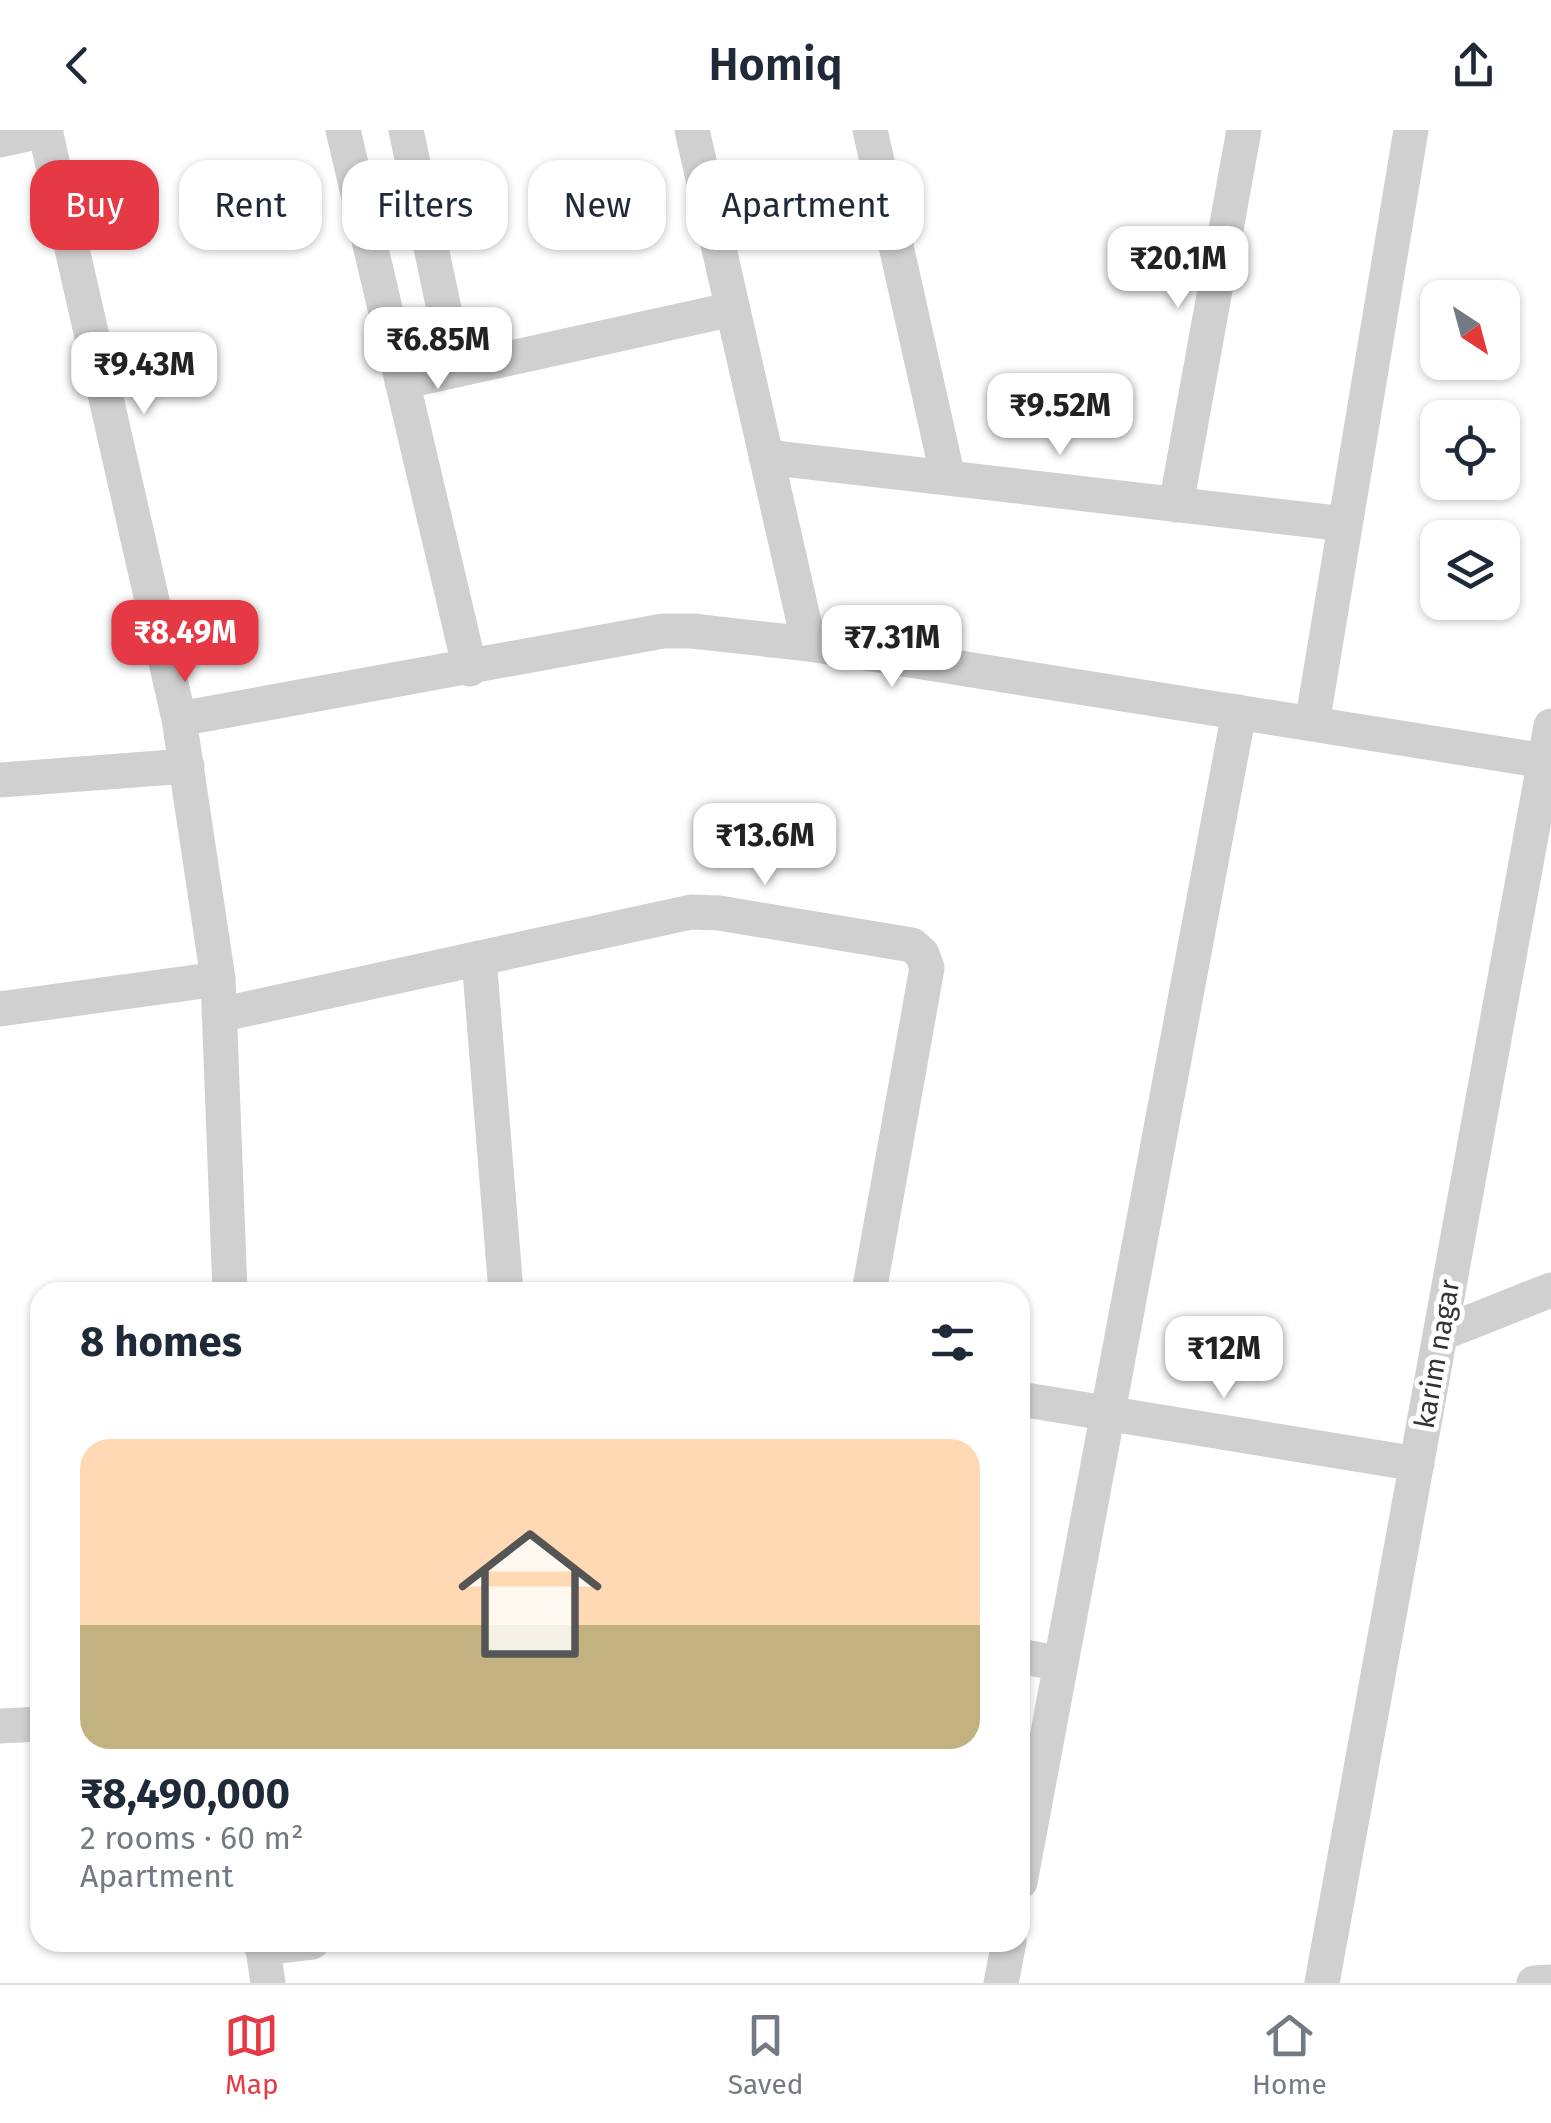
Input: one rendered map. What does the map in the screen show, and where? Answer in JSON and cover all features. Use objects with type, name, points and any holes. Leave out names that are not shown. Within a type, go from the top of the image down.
[{"type":"street","points":[[0,140],[45,130],[180,719],[218,978],[230,1282]]},
{"type":"street","points":[[343,130],[470,669]]},
{"type":"street","points":[[406,130],[457,370]]},
{"type":"street","points":[[692,130],[809,644]]},
{"type":"street","points":[[870,130],[948,478]]},
{"type":"street","points":[[1176,505],[1244,130]]},
{"type":"street","points":[[1312,724],[1411,130]]},
{"type":"street","points":[[402,382],[732,309]]},
{"type":"street","points":[[766,457],[1345,524]]},
{"type":"street","points":[[180,719],[663,631],[809,644],[1545,761]]},
{"type":"street","points":[[1030,1828],[1238,712]]},
{"type":"street","name":"karim nagar","points":[[1322,1983],[1440,1334],[1544,807],[1551,726]]},
{"type":"street","points":[[0,780],[187,766]]},
{"type":"street","points":[[219,1015],[691,912],[719,913],[912,945],[922,954],[927,968],[871,1282]]},
{"type":"street","points":[[479,958],[505,1282]]},
{"type":"street","points":[[0,1009],[218,978]]},
{"type":"street","points":[[1440,1334],[1551,1290]]},
{"type":"street","points":[[1030,1401],[1416,1464]]},
{"type":"street","points":[[1030,1658],[1060,1664]]},
{"type":"street","points":[[0,1726],[30,1724]]},
{"type":"street","points":[[263,1952],[268,1983]]},
{"type":"street","points":[[1002,1983],[1007,1952]]},
{"type":"street","points":[[1534,1983],[1551,1982]]}]
